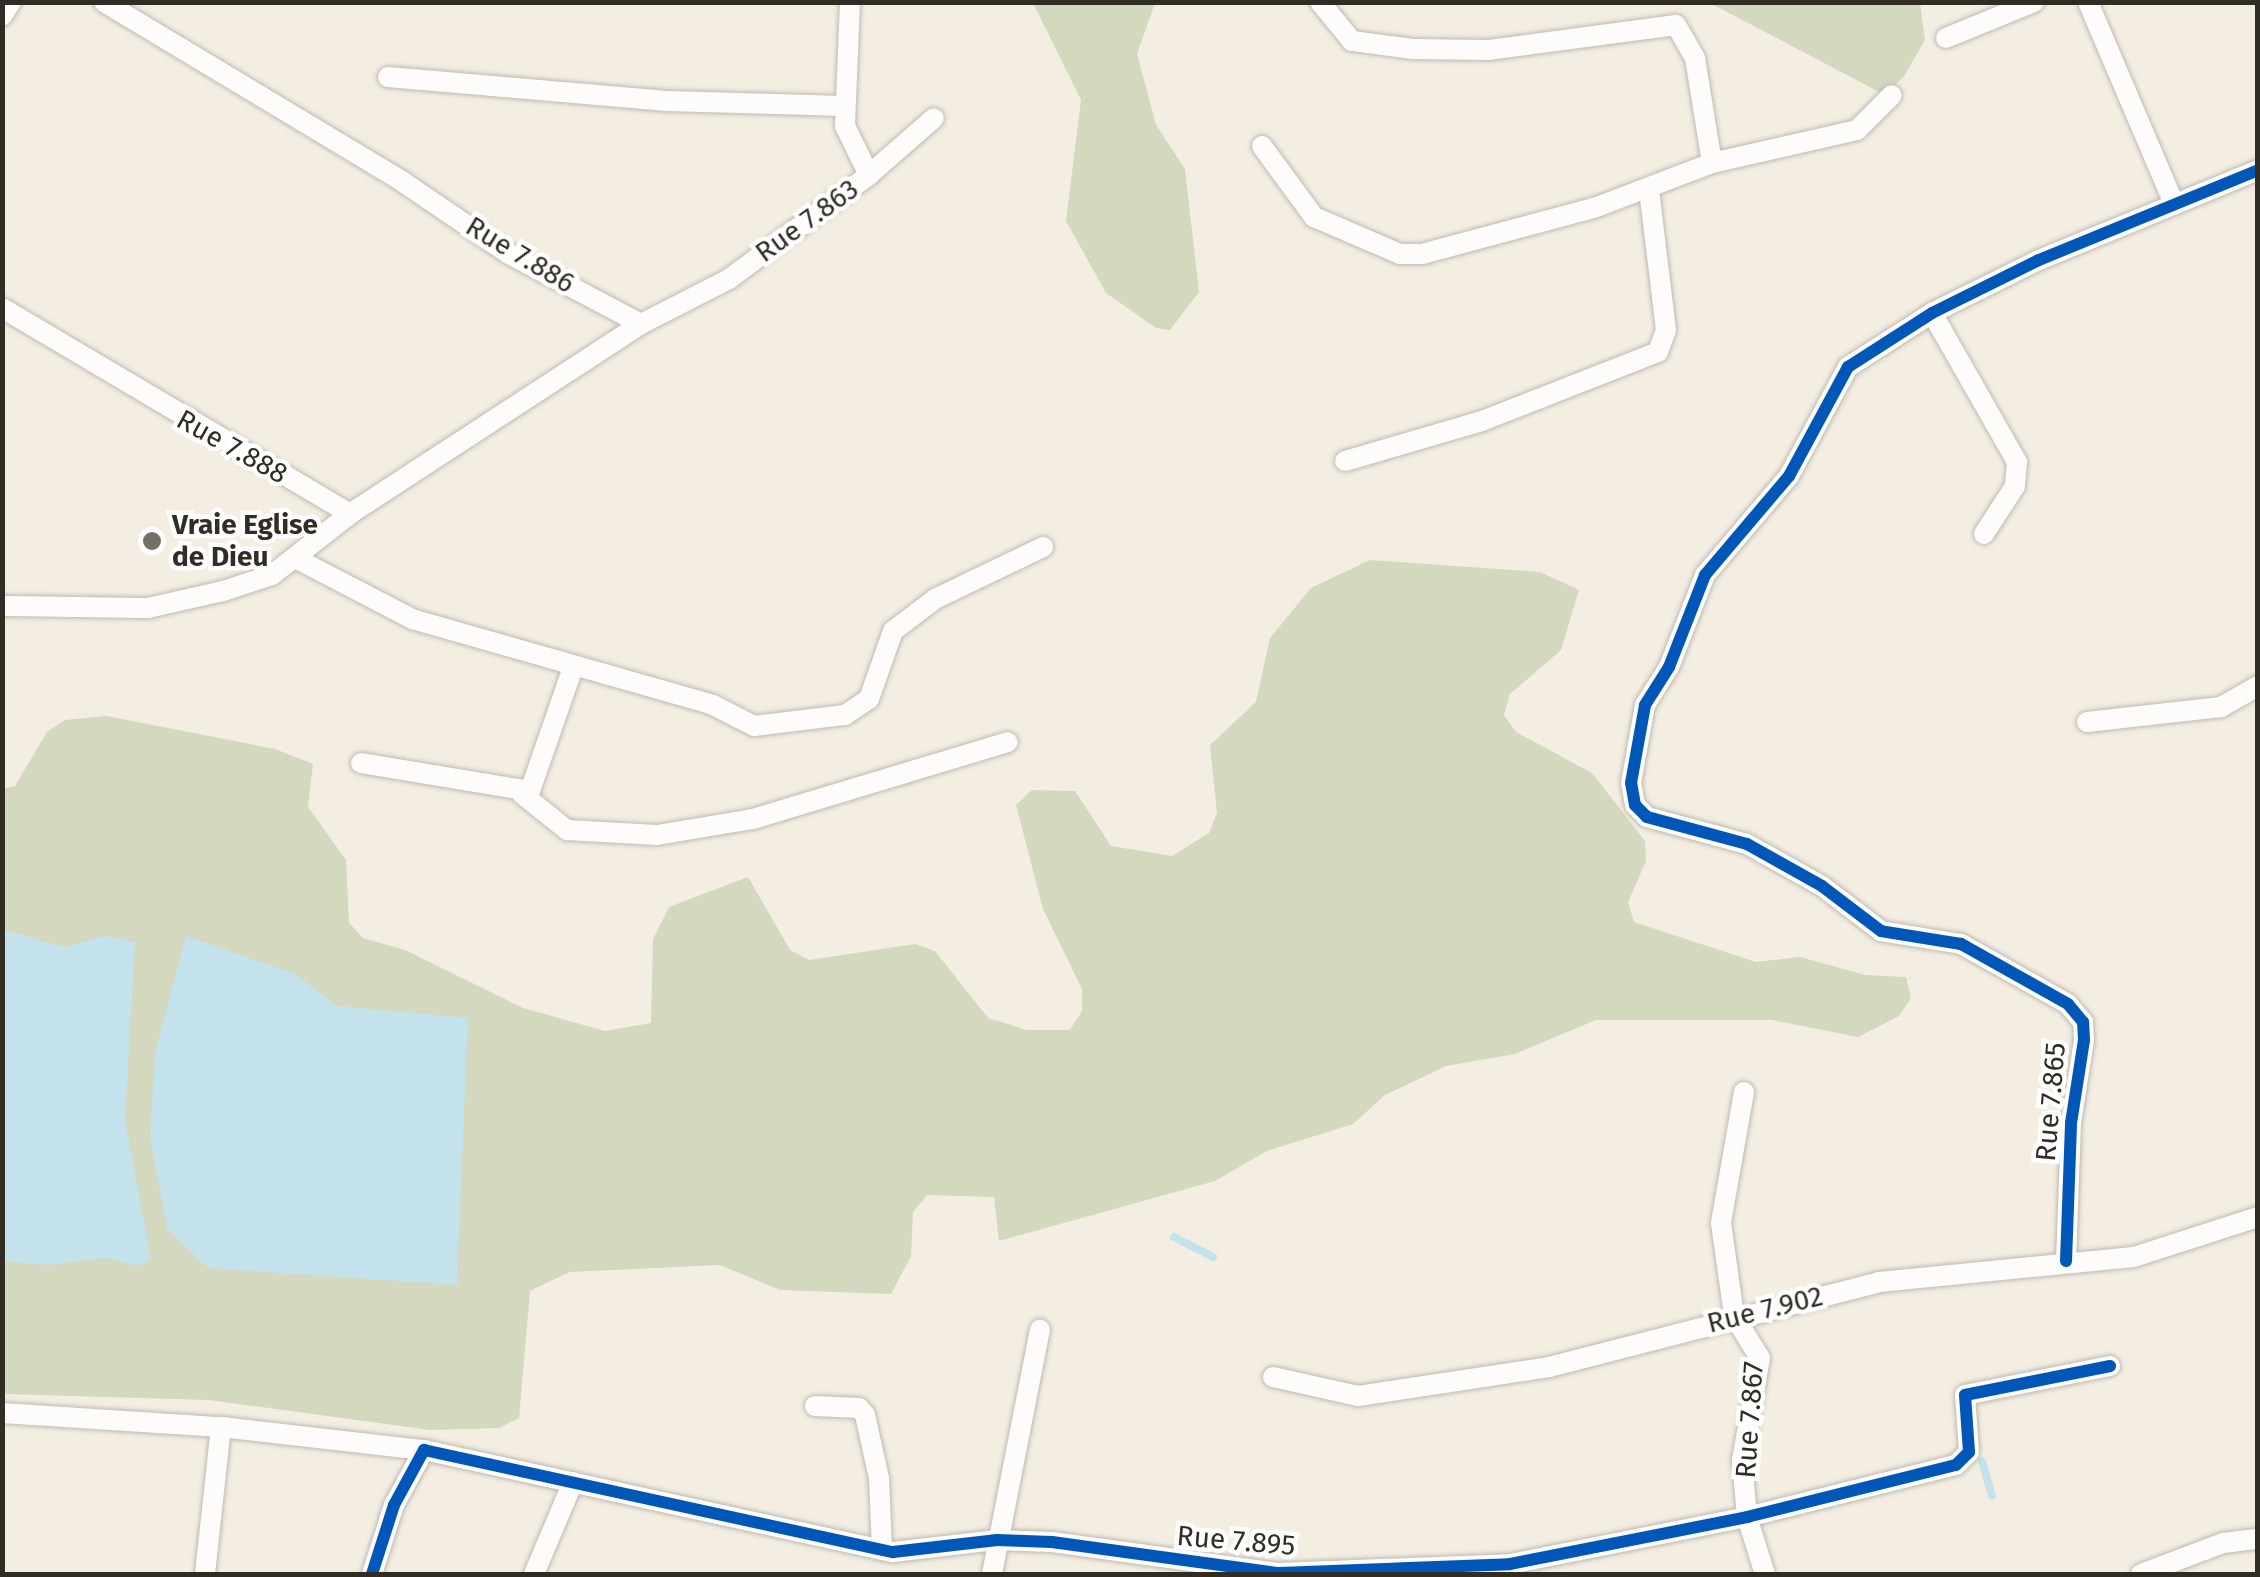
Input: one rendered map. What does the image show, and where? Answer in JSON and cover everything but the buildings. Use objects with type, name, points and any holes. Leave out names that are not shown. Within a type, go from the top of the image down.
[{"type":"street","points":[[2,16],[10,2]]},
{"type":"street","name":"Rue 7.886","points":[[104,2],[428,197],[509,254],[641,324]]},
{"type":"street","name":"Rue 7.863","points":[[641,324],[728,278],[869,175],[845,126],[850,2]]},
{"type":"street","points":[[1320,2],[1352,41],[1413,49],[1488,50],[1676,25],[1695,58],[1712,163]]},
{"type":"street","points":[[1946,38],[2034,2]]},
{"type":"street","points":[[2088,2],[2174,204]]},
{"type":"street","points":[[388,76],[667,100],[846,106]]},
{"type":"street","points":[[1262,146],[1314,216],[1400,254],[1422,254],[1649,190],[1712,163],[1857,130],[1892,95]]},
{"type":"street","points":[[869,175],[934,118]]},
{"type":"street","points":[[1984,534],[2014,486],[2016,462],[1932,312],[2258,170]]},
{"type":"street","points":[[1345,461],[1482,421],[1658,352],[1666,330],[1649,190]]},
{"type":"street","name":"Rue 7.888","points":[[2,308],[350,514]]},
{"type":"street","name":"Rue 7.865","points":[[1932,312],[1848,368],[1789,476],[1713,561],[1669,667],[1645,705],[1631,783],[1635,805],[1647,817],[1777,858],[1822,886],[1857,918],[1881,930],[1986,954],[2068,1004],[2083,1022],[2066,1261]]},
{"type":"street","points":[[2,606],[148,608],[272,575],[350,514],[641,324]]},
{"type":"street","points":[[295,558],[412,619],[714,705],[754,726],[845,715],[869,699],[893,631],[935,599],[1042,546]]},
{"type":"street","points":[[522,794],[537,784],[574,664]]},
{"type":"street","points":[[2087,722],[2221,707],[2258,686]]},
{"type":"street","points":[[362,763],[522,794],[567,830],[657,836],[753,819],[1008,742]]},
{"type":"street","name":"Rue 7.867","points":[[1744,1092],[1721,1222],[1734,1316],[1760,1358],[1742,1460],[1747,1517],[1766,1574]]},
{"type":"street","name":"Rue 7.902","points":[[1273,1376],[1333,1394],[1380,1394],[1580,1361],[1734,1316],[1878,1282],[2172,1248],[2258,1218]]},
{"type":"street","points":[[992,1574],[1040,1330]]},
{"type":"street","name":"Rue 7.895","points":[[2,1413],[221,1427],[424,1450],[888,1551],[997,1540],[1164,1567],[1383,1573],[1511,1569],[1747,1517],[1956,1465],[1968,1452],[1964,1395],[2110,1366]]},
{"type":"street","points":[[815,1406],[858,1408],[864,1415],[879,1478],[888,1551],[886,1574]]},
{"type":"street","points":[[205,1574],[221,1427]]},
{"type":"street","points":[[372,1574],[394,1505],[424,1450]]},
{"type":"street","points":[[534,1574],[573,1482]]},
{"type":"street","points":[[2140,1574],[2223,1543],[2258,1539]]},
{"type":"green space","points":[[1033,3],[1155,3],[1137,54],[1156,125],[1185,169],[1199,292],[1170,330],[1156,328],[1106,293],[1066,221],[1081,100]]},
{"type":"green space","points":[[1710,3],[1920,3],[1925,40],[1903,78],[1883,94]]},
{"type":"green space","points":[[1370,560],[1540,572],[1579,590],[1561,650],[1510,694],[1504,715],[1516,732],[1592,773],[1645,841],[1646,861],[1628,902],[1634,922],[1756,962],[1800,957],[1865,975],[1906,977],[1911,998],[1899,1016],[1858,1037],[1772,1020],[1596,1020],[1515,1054],[1446,1066],[1385,1095],[1353,1124],[1267,1151],[1215,1181],[999,1241],[994,1197],[927,1195],[913,1212],[911,1256],[891,1294],[780,1290],[720,1265],[569,1272],[530,1291],[519,1418],[499,1428],[430,1430],[209,1400],[3,1394],[3,789],[15,786],[47,732],[65,720],[107,716],[275,749],[313,764],[308,807],[346,860],[349,923],[363,938],[405,950],[523,1008],[605,1031],[651,1023],[653,939],[669,907],[748,877],[790,950],[809,960],[915,944],[935,951],[988,1018],[1027,1030],[1070,1030],[1082,1011],[1082,989],[1043,909],[1016,805],[1032,790],[1075,791],[1111,846],[1172,856],[1209,833],[1217,813],[1210,745],[1256,702],[1270,638],[1311,588]]},
{"type":"water","points":[[3,930],[65,947],[104,936],[135,942],[125,1120],[151,1259],[138,1266],[106,1258],[47,1265],[3,1261]]},
{"type":"water","points":[[186,936],[295,974],[337,1006],[468,1018],[457,1285],[208,1268],[167,1229],[150,1137],[155,1053]]},
{"type":"waterway","points":[[1174,1237],[1213,1257]]},
{"type":"waterway","points":[[1982,1461],[1992,1496]]},
{"type":"cycle path","points":[[2066,1261],[2071,1123],[2084,1040],[2083,1022],[2068,1004],[1961,944],[1881,931],[1822,886],[1747,844],[1647,817],[1635,805],[1631,783],[1645,705],[1669,667],[1705,575],[1789,476],[1848,367],[1932,313],[2039,260],[2258,170]]},
{"type":"cycle path","points":[[372,1574],[394,1505],[424,1450],[893,1552],[997,1540],[1052,1542],[1279,1573],[1510,1564],[1747,1517],[1956,1465],[1969,1452],[1965,1395],[2110,1366]]},
{"type":"place","name":"Vraie Eglise de Dieu","points":[[152,541]]}]
